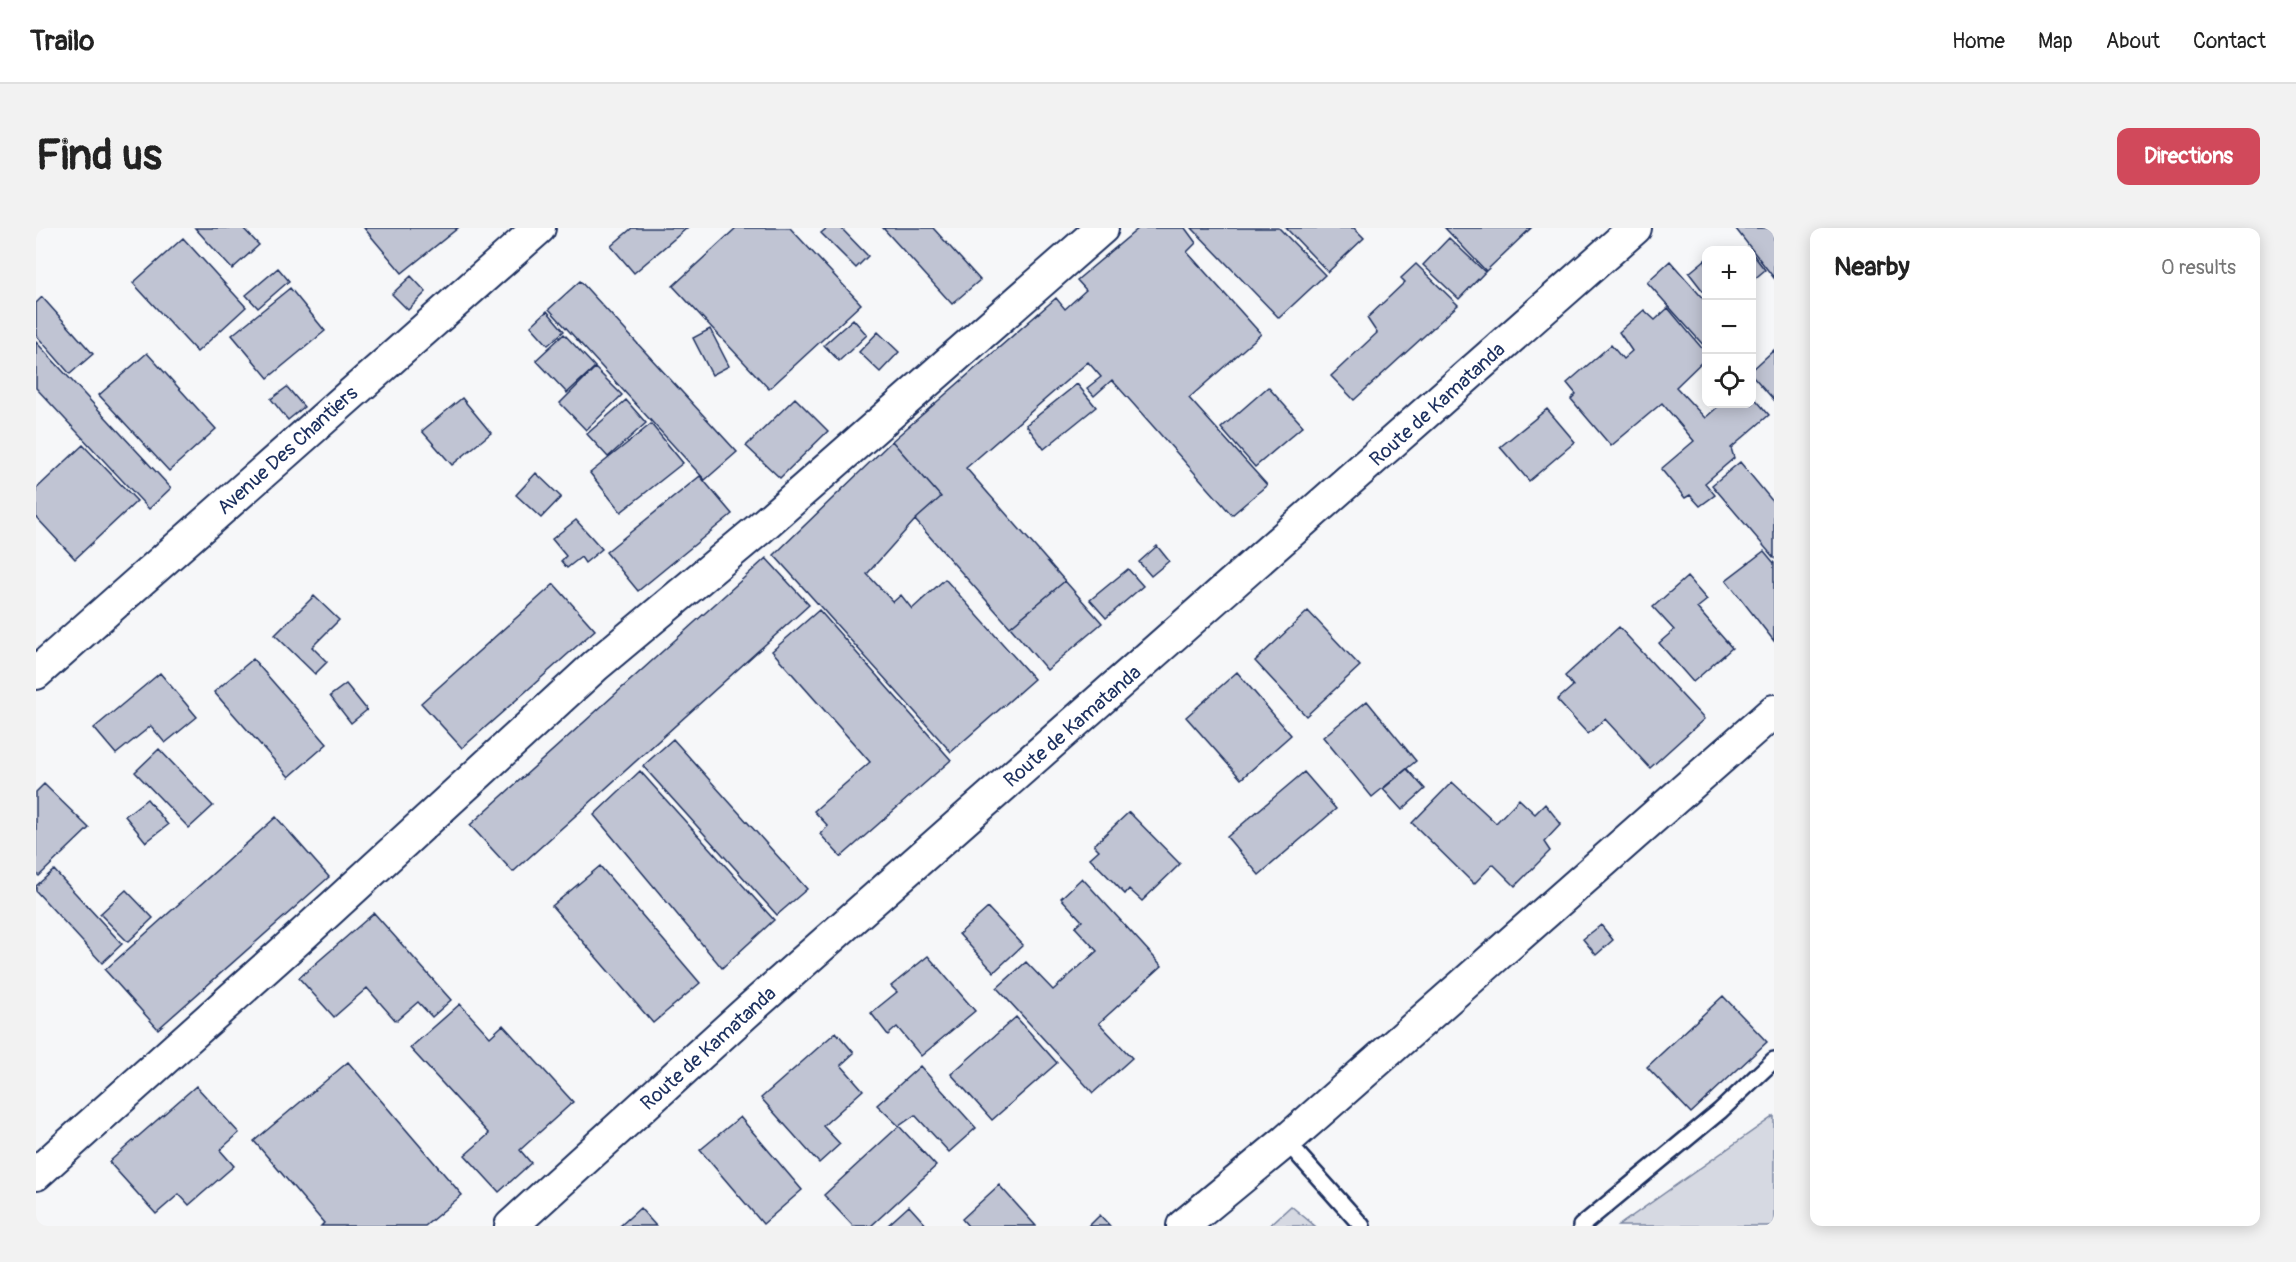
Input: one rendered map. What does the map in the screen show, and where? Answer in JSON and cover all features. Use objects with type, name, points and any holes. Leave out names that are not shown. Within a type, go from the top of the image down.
[{"type":"street","name":"Avenue Des Chantiers","points":[[36,673],[539,228]]},
{"type":"street","points":[[36,1174],[358,885],[595,666],[759,529],[1102,228]]},
{"type":"street","name":"Route de Kamatanda","points":[[511,1226],[751,1008],[1635,228]]},
{"type":"street","points":[[1183,1226],[1286,1141],[1774,711]]},
{"type":"lane","points":[[1581,1226],[1720,1111],[1774,1060]]},
{"type":"lane","points":[[1286,1141],[1362,1226]]},
{"type":"shaded area","points":[[1774,1116],[1774,1226],[1618,1226]]},
{"type":"shaded area","points":[[1291,1206],[1315,1226],[1269,1226]]},
{"type":"building","points":[[195,228],[243,228],[259,245],[232,269]]},
{"type":"building","points":[[364,228],[458,228],[402,273]]},
{"type":"building","points":[[632,228],[687,228],[634,273],[611,246]]},
{"type":"building","points":[[736,228],[790,228],[861,304],[769,389],[673,286]]},
{"type":"building","points":[[827,228],[841,228],[868,256],[856,268],[821,233]]},
{"type":"building","points":[[883,228],[933,228],[980,280],[952,304]]},
{"type":"building","points":[[1139,228],[1185,228],[1196,243],[1187,252],[1261,334],[1189,398],[1267,485],[1232,515],[1112,380],[1094,396],[1087,388],[1101,377],[1088,362],[966,468],[1065,581],[1010,627],[915,520],[941,497],[892,441],[1056,298],[1065,309],[1086,290],[1077,280]]},
{"type":"building","points":[[1192,228],[1279,228],[1325,275],[1279,318]]},
{"type":"building","points":[[1286,228],[1354,228],[1364,238],[1328,272]]},
{"type":"building","points":[[1445,228],[1531,228],[1486,271]]},
{"type":"building","points":[[1774,228],[1774,278],[1756,255],[1756,246],[1749,246],[1736,229]]},
{"type":"building","points":[[183,238],[246,307],[197,352],[133,283]]},
{"type":"building","points":[[1449,238],[1485,272],[1459,299],[1423,265]]},
{"type":"building","points":[[1756,258],[1765,270],[1756,278]]},
{"type":"building","points":[[1670,261],[1702,297],[1702,344],[1647,282]]},
{"type":"building","points":[[1702,262],[1702,290],[1689,273]]},
{"type":"building","points":[[1416,264],[1458,305],[1354,400],[1331,376],[1377,333],[1367,318],[1405,282],[1401,278]]},
{"type":"building","points":[[278,268],[289,281],[258,308],[246,295]]},
{"type":"building","points":[[411,276],[426,292],[408,310],[392,294]]},
{"type":"building","points":[[580,281],[737,452],[705,480],[549,309]]},
{"type":"building","points":[[290,288],[325,331],[268,378],[232,335]]},
{"type":"building","points":[[42,297],[93,354],[70,374],[36,335],[36,303]]},
{"type":"building","points":[[1668,308],[1702,348],[1702,362],[1676,387],[1705,418],[1716,408],[1756,408],[1756,400],[1769,415],[1731,448],[1734,458],[1705,483],[1715,495],[1700,506],[1690,495],[1685,498],[1661,469],[1694,441],[1662,403],[1611,446],[1571,399],[1576,394],[1567,383],[1611,345],[1623,359],[1632,351],[1619,332],[1644,310],[1655,320]]},
{"type":"building","points":[[547,311],[564,331],[548,345],[531,326]]},
{"type":"building","points":[[853,319],[867,335],[839,361],[824,345]]},
{"type":"building","points":[[710,329],[729,366],[712,375],[693,338]]},
{"type":"building","points":[[878,332],[899,352],[880,372],[859,352]]},
{"type":"building","points":[[564,334],[595,367],[567,393],[536,360]]},
{"type":"building","points":[[36,342],[171,488],[149,509],[36,388]]},
{"type":"building","points":[[1774,350],[1774,400],[1756,380],[1756,366]]},
{"type":"building","points":[[147,353],[216,429],[169,471],[99,395]]},
{"type":"building","points":[[595,368],[622,395],[586,430],[560,403]]},
{"type":"building","points":[[1077,384],[1096,407],[1044,449],[1026,425]]},
{"type":"building","points":[[287,387],[304,407],[288,420],[271,399]]},
{"type":"building","points":[[1268,387],[1303,426],[1255,467],[1221,428]]},
{"type":"building","points":[[462,398],[491,433],[452,465],[422,431]]},
{"type":"building","points":[[795,398],[828,431],[780,478],[746,446]]},
{"type":"building","points":[[626,400],[646,423],[608,457],[587,434]]},
{"type":"building","points":[[1547,409],[1575,442],[1529,481],[1500,447]]},
{"type":"building","points":[[651,424],[683,463],[621,512],[590,473]]},
{"type":"building","points":[[892,441],[941,497],[915,520],[867,574],[893,602],[901,595],[912,609],[945,579],[1034,679],[951,752],[774,555]]},
{"type":"building","points":[[83,445],[137,501],[75,559],[36,517],[36,489]]},
{"type":"building","points":[[1740,462],[1774,503],[1774,558],[1712,485]]},
{"type":"building","points":[[536,473],[561,497],[541,518],[516,495]]},
{"type":"building","points":[[700,476],[732,514],[638,591],[606,552]]},
{"type":"building","points":[[576,520],[602,549],[585,563],[581,557],[567,568],[561,561],[566,556],[552,539]]},
{"type":"building","points":[[1157,546],[1169,561],[1151,576],[1139,562]]},
{"type":"building","points":[[1764,551],[1774,563],[1774,641],[1726,580]]},
{"type":"building","points":[[766,558],[809,605],[513,872],[470,825]]},
{"type":"building","points":[[1128,569],[1143,586],[1106,618],[1090,600]]},
{"type":"building","points":[[1687,577],[1707,600],[1697,608],[1732,648],[1693,682],[1659,643],[1674,630],[1653,607]]},
{"type":"building","points":[[1065,581],[1102,623],[1047,670],[1010,627]]},
{"type":"building","points":[[554,584],[595,630],[462,748],[421,703]]},
{"type":"building","points":[[314,596],[339,620],[312,647],[327,662],[315,674],[275,635]]},
{"type":"building","points":[[819,610],[951,760],[841,857],[820,834],[828,826],[814,811],[870,762],[772,651]]},
{"type":"building","points":[[1308,611],[1360,666],[1306,716],[1255,661]]},
{"type":"building","points":[[1619,627],[1704,719],[1650,768],[1605,719],[1588,734],[1557,700],[1573,686],[1565,676]]},
{"type":"building","points":[[253,659],[327,744],[289,777],[214,692]]},
{"type":"building","points":[[1237,672],[1291,735],[1241,779],[1186,717]]},
{"type":"building","points":[[160,673],[197,717],[165,743],[151,726],[116,754],[94,728]]},
{"type":"building","points":[[346,684],[367,710],[351,723],[330,696]]},
{"type":"building","points":[[1367,701],[1416,761],[1372,797],[1323,737]]},
{"type":"building","points":[[673,739],[807,889],[777,915],[643,766]]},
{"type":"building","points":[[159,749],[213,806],[189,828],[135,772]]},
{"type":"building","points":[[1407,769],[1425,789],[1402,810],[1383,789]]},
{"type":"building","points":[[640,771],[774,920],[722,968],[594,815]]},
{"type":"building","points":[[1304,772],[1336,809],[1259,875],[1227,837]]},
{"type":"building","points":[[1452,782],[1496,823],[1519,799],[1535,814],[1545,804],[1561,824],[1544,842],[1550,851],[1515,886],[1493,864],[1474,884],[1412,823]]},
{"type":"building","points":[[44,784],[89,828],[39,876],[36,873],[36,792]]},
{"type":"building","points":[[147,799],[168,825],[146,842],[125,816]]},
{"type":"building","points":[[1129,812],[1180,864],[1142,901],[1129,889],[1125,894],[1090,858],[1099,850],[1094,845]]},
{"type":"building","points":[[276,817],[329,877],[158,1029],[105,970]]},
{"type":"building","points":[[600,866],[700,983],[653,1023],[552,906]]},
{"type":"building","points":[[54,870],[122,944],[102,963],[36,891],[36,886]]},
{"type":"building","points":[[1082,878],[1162,966],[1099,1023],[1132,1058],[1093,1093],[997,988],[1026,962],[1053,990],[1097,951],[1075,927],[1082,921],[1061,898]]},
{"type":"building","points":[[126,890],[153,918],[128,942],[100,914]]},
{"type":"building","points":[[988,908],[1023,945],[994,972],[959,934]]},
{"type":"building","points":[[374,913],[451,1000],[432,1017],[418,1002],[396,1021],[367,988],[334,1017],[299,978]]},
{"type":"building","points":[[1601,925],[1613,940],[1596,955],[1583,939]]},
{"type":"building","points":[[928,956],[975,1011],[921,1056],[897,1027],[888,1035],[871,1013],[897,992],[891,986]]},
{"type":"building","points":[[1723,996],[1767,1042],[1691,1113],[1647,1067]]},
{"type":"building","points":[[460,1004],[490,1037],[503,1025],[573,1102],[520,1150],[531,1163],[499,1192],[465,1155],[489,1134],[410,1048]]},
{"type":"building","points":[[1016,1017],[1057,1063],[992,1120],[951,1074]]},
{"type":"building","points":[[836,1032],[854,1053],[841,1065],[863,1090],[823,1126],[840,1144],[819,1163],[761,1098]]},
{"type":"building","points":[[348,1062],[462,1195],[425,1226],[321,1226],[324,1223],[254,1141]]},
{"type":"building","points":[[920,1066],[976,1128],[949,1152],[915,1115],[899,1126],[877,1105]]},
{"type":"building","points":[[196,1086],[239,1133],[220,1150],[234,1166],[189,1205],[179,1194],[156,1214],[109,1162]]},
{"type":"building","points":[[740,1117],[802,1190],[763,1224],[700,1150]]},
{"type":"building","points":[[899,1126],[936,1166],[871,1226],[853,1226],[824,1195]]},
{"type":"building","points":[[999,1185],[1036,1226],[968,1226],[962,1219]]},
{"type":"building","points":[[909,1206],[927,1226],[887,1226]]},
{"type":"building","points":[[640,1208],[656,1226],[620,1226]]},
{"type":"building","points":[[1100,1215],[1110,1226],[1089,1226]]}]
